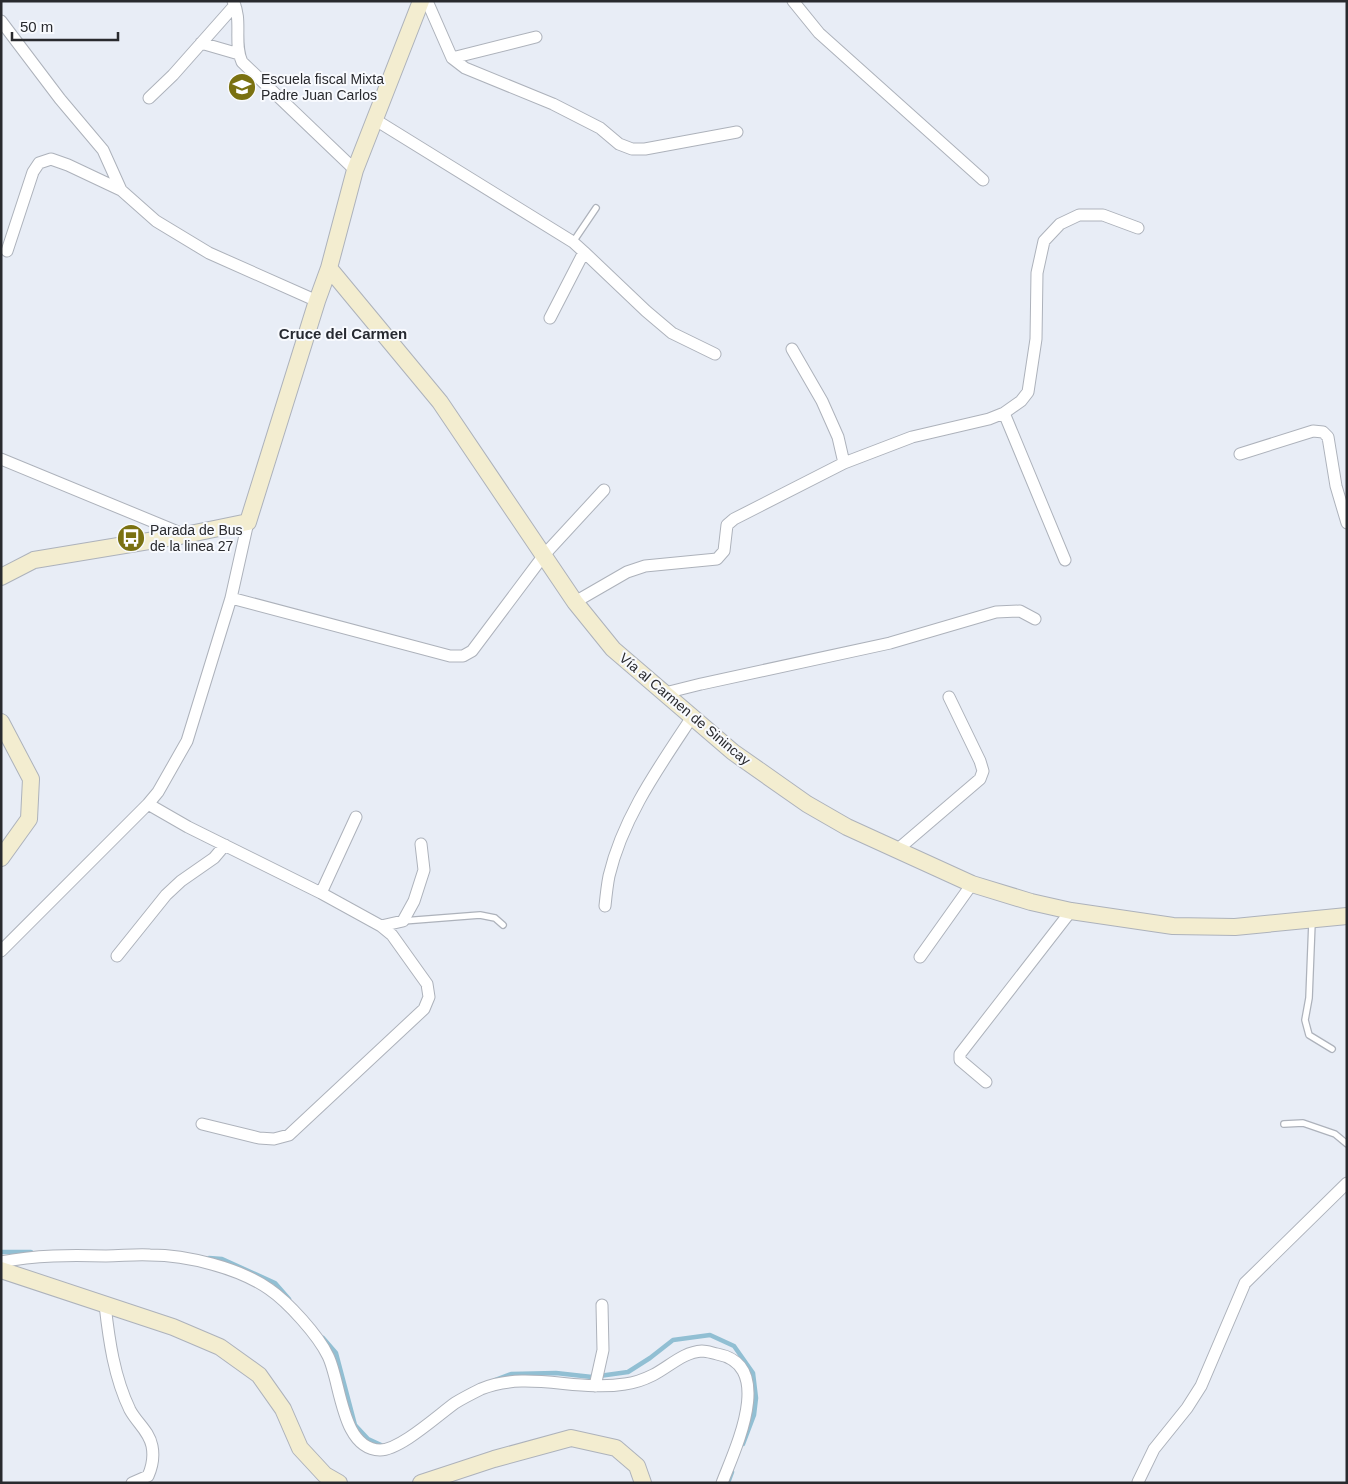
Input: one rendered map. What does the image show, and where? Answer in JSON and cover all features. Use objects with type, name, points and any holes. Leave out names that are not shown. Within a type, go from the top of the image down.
[{"type":"street","points":[[1,951],[148,804],[158,792],[187,741],[231,598],[248,522],[329,268],[355,170],[421,1]]},
{"type":"street","points":[[428,1],[452,58],[465,68],[552,104],[608,134],[619,144],[645,150],[737,132]]},
{"type":"street","points":[[793,1],[819,33],[983,180]]},
{"type":"street","points":[[234,3],[238,27],[239,54],[242,62],[355,170]]},
{"type":"street","points":[[149,98],[173,75],[234,3]]},
{"type":"street","points":[[1,21],[60,99],[103,150],[121,190]]},
{"type":"street","points":[[452,58],[536,36]]},
{"type":"street","points":[[201,43],[239,54]]},
{"type":"street","points":[[374,119],[573,242],[646,311],[672,332],[715,354]]},
{"type":"street","points":[[7,251],[33,172],[39,162],[51,159],[68,164],[121,190],[156,221],[208,253],[317,301]]},
{"type":"street","points":[[575,602],[627,572],[645,566],[717,559],[724,551],[727,525],[734,519],[844,463],[912,437],[1004,414],[1021,401],[1028,392],[1036,339],[1037,273],[1044,241],[1060,224],[1080,215],[1103,215],[1138,228]]},
{"type":"street","points":[[550,318],[584,252]]},
{"type":"street","name":"Vía al Carmen de Sinincay","points":[[329,268],[440,402],[575,602],[613,649],[733,752],[807,804],[847,827],[972,884],[1031,902],[1070,911],[1173,926],[1235,927],[1347,916]]},
{"type":"street","points":[[792,349],[822,401],[838,437],[844,463]]},
{"type":"street","points":[[1004,414],[1065,560]]},
{"type":"street","points":[[1240,454],[1313,431],[1323,432],[1328,437],[1342,487],[1347,523]]},
{"type":"street","points":[[1,459],[185,535]]},
{"type":"street","points":[[231,598],[450,656],[463,656],[472,651],[544,555],[604,490]]},
{"type":"street","points":[[1,577],[34,560],[185,535],[248,522]]},
{"type":"street","points":[[665,693],[890,642],[996,612],[1020,611],[1034,618]]},
{"type":"street","points":[[897,850],[980,779],[983,771],[949,697]]},
{"type":"street","points":[[605,906],[610,876],[622,839],[639,800],[692,718]]},
{"type":"street","points":[[1,722],[31,778],[29,819],[1,858]]},
{"type":"street","points":[[148,804],[381,926],[392,935],[427,984],[429,997],[424,1009],[290,1135],[274,1139],[259,1138],[202,1124]]},
{"type":"street","points":[[321,893],[356,817]]},
{"type":"street","points":[[381,926],[403,921],[414,901],[424,870],[421,844]]},
{"type":"street","points":[[118,956],[166,895],[190,874],[214,858],[224,845]]},
{"type":"street","points":[[920,958],[972,884]]},
{"type":"street","points":[[986,1082],[960,1060],[960,1054],[1070,911]]},
{"type":"street","points":[[1138,1482],[1154,1449],[1188,1408],[1201,1386],[1245,1283],[1347,1183]]},
{"type":"street","points":[[1,1262],[60,1255],[153,1255],[189,1259],[217,1266],[251,1278],[270,1289],[302,1319],[328,1356],[342,1406],[353,1434],[362,1444],[374,1450],[392,1448],[423,1428],[457,1402],[482,1389],[505,1382],[546,1382],[596,1386],[625,1384],[654,1374],[677,1359],[702,1351],[728,1356],[741,1367],[747,1380],[747,1407],[744,1423],[722,1483]]},
{"type":"street","points":[[1,1270],[173,1327],[220,1348],[259,1375],[283,1409],[300,1448],[325,1475],[339,1483]]},
{"type":"street","points":[[104,1305],[110,1350],[119,1381],[131,1411],[146,1431],[152,1446],[152,1465],[148,1476],[132,1483]]},
{"type":"street","points":[[596,1386],[603,1350],[602,1305]]},
{"type":"street","points":[[421,1483],[494,1459],[571,1438],[616,1448],[637,1466],[643,1483]]},
{"type":"lane","points":[[573,242],[596,208]]},
{"type":"lane","points":[[403,921],[480,915],[495,918],[503,925]]},
{"type":"lane","points":[[1312,920],[1309,998],[1305,1020],[1309,1035],[1332,1050]]},
{"type":"lane","points":[[1284,1124],[1303,1123],[1335,1134],[1347,1144]]},
{"type":"waterway","points":[[1,1252],[31,1252]]},
{"type":"waterway","points":[[209,1258],[222,1259],[275,1283],[289,1299]]},
{"type":"waterway","points":[[495,1380],[511,1374],[556,1373],[592,1377],[628,1372],[673,1340],[710,1335],[734,1346],[753,1373],[756,1398],[754,1415],[743,1444]]},
{"type":"waterway","points":[[323,1338],[336,1353],[355,1425],[368,1439],[381,1445]]},
{"type":"waterway","points":[[728,1483],[732,1472]]},
{"type":"place","name":"Escuela fiscal Mixta Padre Juan Carlos","points":[[242,87]]},
{"type":"place","name":"Parada de Bus de la linea 27","points":[[131,538]]},
{"type":"district","name":"Cruce del Carmen","points":[[343,333]]}]
